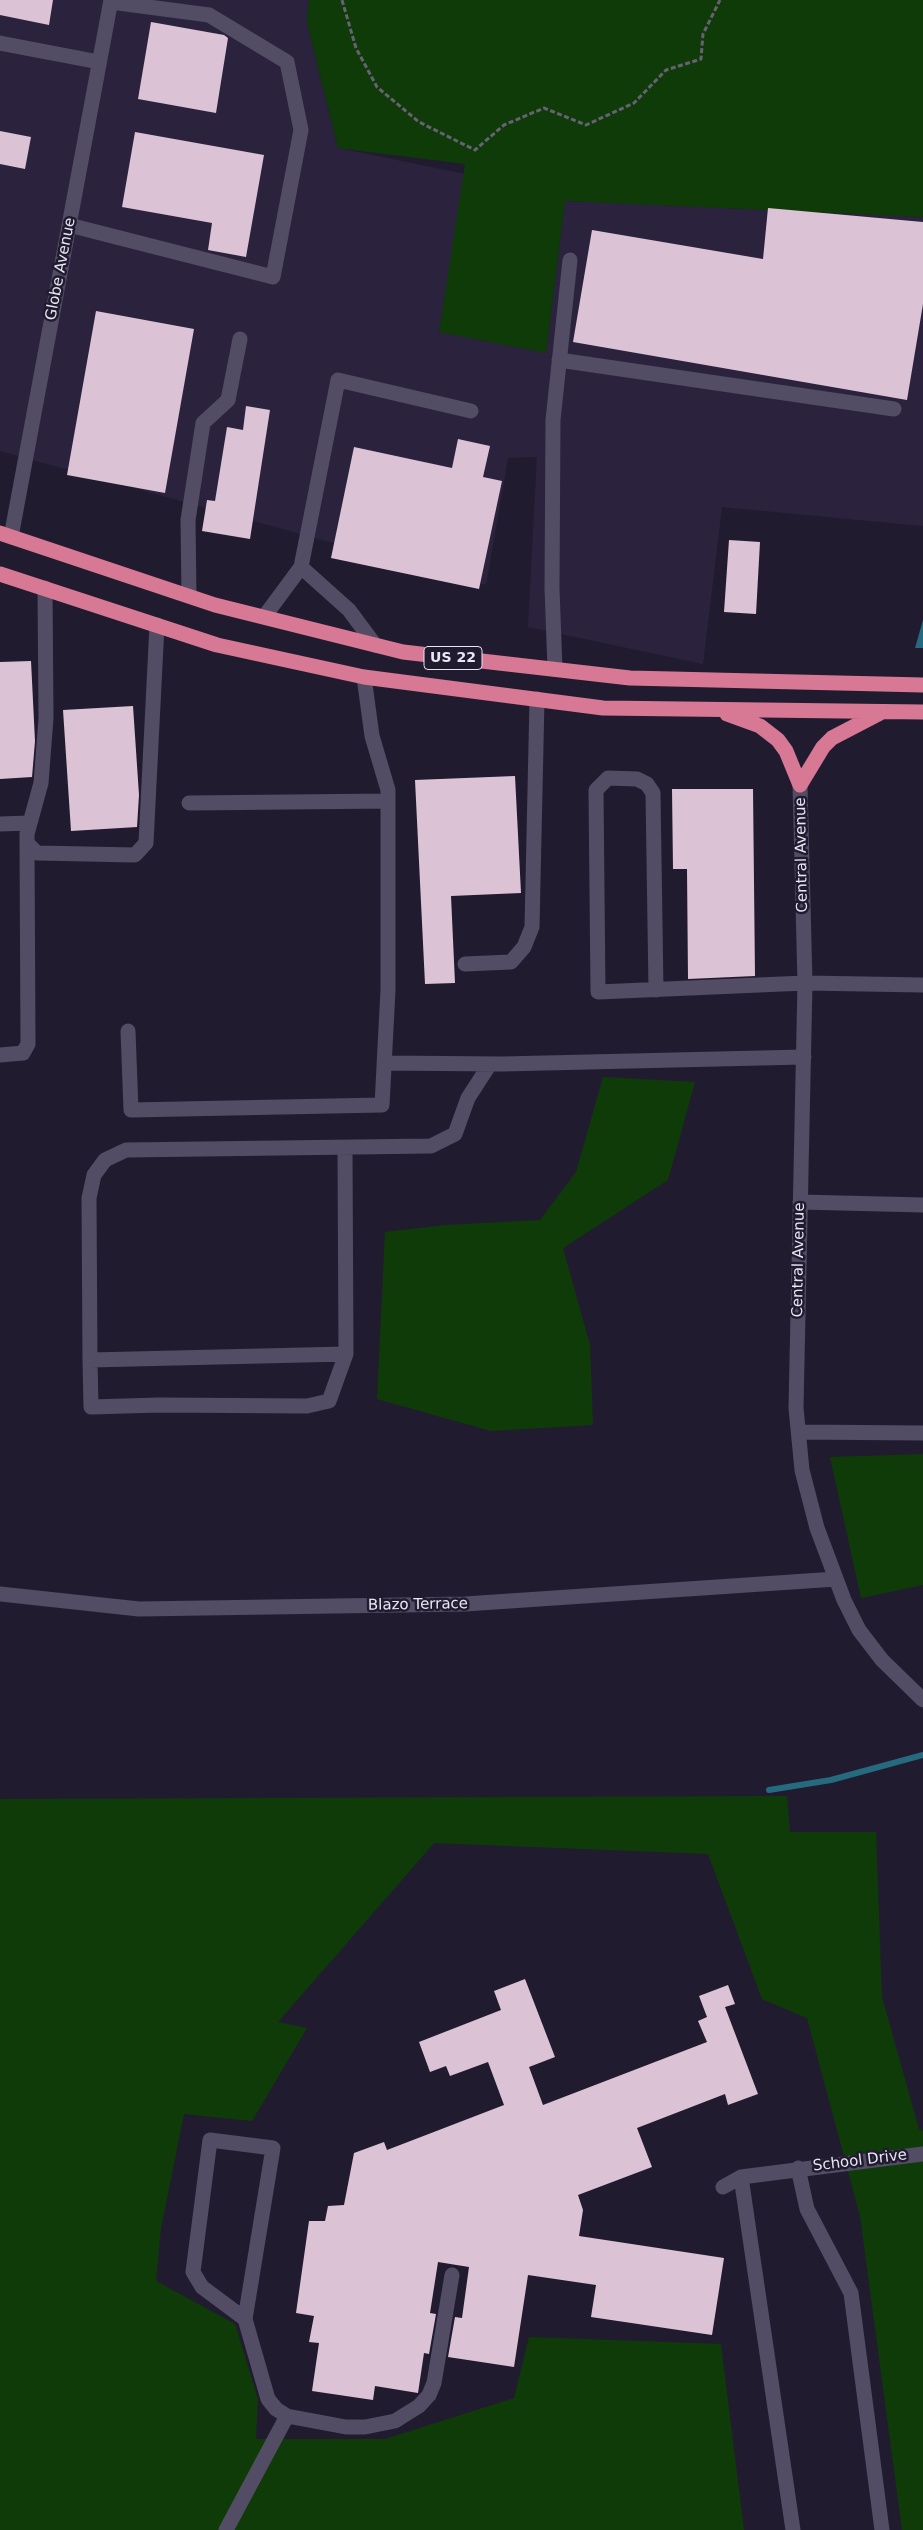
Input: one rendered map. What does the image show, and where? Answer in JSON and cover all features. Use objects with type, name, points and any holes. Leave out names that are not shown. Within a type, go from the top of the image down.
[{"type":"highway","name":"US 22","points":[[6,535],[189,596],[403,652],[630,678],[923,684]]},
{"type":"highway","name":"US 22","points":[[0,574],[217,645],[364,677],[602,708],[923,712]]},
{"type":"highway","points":[[716,710],[760,726],[769,732],[786,751],[800,785]]},
{"type":"highway","points":[[800,785],[823,746],[832,738],[883,712]]},
{"type":"street","name":"Globe Avenue","points":[[6,535],[69,225],[111,1]]},
{"type":"street","points":[[69,225],[273,277],[301,130],[287,62],[209,15],[111,1]]},
{"type":"street","points":[[0,43],[99,62]]},
{"type":"street","points":[[555,669],[552,513],[553,420],[570,260]]},
{"type":"street","points":[[189,596],[188,520],[203,422],[228,400],[240,339]]},
{"type":"street","points":[[559,360],[894,410]]},
{"type":"street","points":[[264,617],[301,567],[338,380],[471,411]]},
{"type":"street","points":[[301,567],[349,610],[375,645]]},
{"type":"street","points":[[0,1055],[23,1053],[28,1044],[27,843],[29,823],[41,783],[46,718],[45,588]]},
{"type":"street","points":[[27,843],[37,853],[135,855],[146,843],[157,625]]},
{"type":"street","points":[[128,1031],[131,1110],[382,1106],[388,990],[388,790],[372,736],[364,677]]},
{"type":"street","points":[[465,964],[511,962],[524,947],[532,927],[537,699]]},
{"type":"street","points":[[656,990],[653,792],[647,784],[637,779],[608,778],[596,790],[598,992],[656,990],[805,983],[923,985]]},
{"type":"street","name":"Central Avenue","points":[[800,785],[805,983],[796,1408],[802,1470],[817,1528],[836,1579],[859,1630],[882,1660],[923,1700]]},
{"type":"street","points":[[190,803],[388,801]]},
{"type":"street","points":[[0,824],[29,823]]},
{"type":"street","points":[[384,1063],[490,1064],[804,1057]]},
{"type":"street","points":[[345,1149],[346,1354],[329,1401],[307,1406],[91,1407],[89,1198],[94,1175],[105,1160],[126,1150],[345,1149],[431,1146],[455,1134],[468,1098],[490,1064]]},
{"type":"street","points":[[800,1202],[923,1204]]},
{"type":"street","points":[[90,1360],[346,1354]]},
{"type":"street","points":[[799,1432],[923,1433]]},
{"type":"street","name":"Blazo Terrace","points":[[0,1594],[139,1609],[445,1604],[836,1579]]},
{"type":"street","points":[[244,2319],[202,2287],[194,2272],[210,2140],[272,2148],[244,2319],[268,2399],[276,2409],[287,2416],[299,2420],[364,2428],[396,2421],[420,2406],[429,2395],[434,2383],[452,2275]]},
{"type":"street","name":"School Drive","points":[[741,2177],[798,2168],[923,2154]]},
{"type":"street","points":[[798,2168],[807,2209],[852,2293],[882,2530]]},
{"type":"street","points":[[723,2187],[741,2177],[792,2530]]},
{"type":"street","points":[[226,2530],[287,2416]]},
{"type":"path","points":[[342,0],[356,48],[378,87],[419,122],[476,150],[504,125],[544,108],[586,125],[634,103],[666,70],[701,58],[703,34],[720,0]]},
{"type":"shaded area","points":[[0,0],[309,0],[307,23],[338,148],[465,174],[439,332],[546,353],[565,201],[923,217],[923,526],[722,507],[703,664],[528,627],[537,457],[508,458],[486,585],[0,451]]},
{"type":"green space","points":[[309,0],[923,0],[923,217],[565,201],[546,353],[439,332],[465,164],[338,148],[307,23]]},
{"type":"green space","points":[[603,1077],[695,1082],[668,1180],[563,1248],[590,1345],[593,1425],[491,1431],[377,1399],[385,1232],[445,1225],[540,1220],[576,1172]]},
{"type":"green space","points":[[923,1454],[923,1585],[861,1598],[830,1457]]},
{"type":"green space","points":[[787,1796],[790,1832],[876,1832],[882,1997],[919,2129],[923,2131],[923,2530],[902,2530],[860,2216],[807,2018],[762,1999],[708,1854],[434,1843],[278,2022],[307,2028],[252,2121],[184,2114],[161,2228],[156,2281],[235,2324],[258,2399],[256,2439],[385,2439],[514,2398],[529,2337],[721,2344],[744,2530],[0,2530],[0,1799]]},
{"type":"water","points":[[923,620],[923,648],[915,648]]},
{"type":"building","points":[[0,0],[53,0],[49,25],[0,15]]},
{"type":"building","points":[[151,22],[224,35],[228,38],[216,113],[138,99]]},
{"type":"building","points":[[0,131],[31,137],[25,169],[0,164]]},
{"type":"building","points":[[135,132],[264,155],[246,257],[208,250],[212,223],[122,207]]},
{"type":"building","points":[[768,208],[923,222],[923,304],[907,400],[573,342],[592,230],[763,259]]},
{"type":"building","points":[[96,311],[194,329],[165,493],[67,475]]},
{"type":"building","points":[[246,406],[270,410],[250,539],[202,531],[207,500],[215,501],[227,427],[243,430]]},
{"type":"building","points":[[458,439],[490,446],[483,477],[502,481],[479,589],[331,558],[354,447],[452,468]]},
{"type":"building","points":[[729,540],[760,542],[756,614],[724,612]]},
{"type":"building","points":[[31,661],[35,741],[32,777],[0,779],[0,662]]},
{"type":"building","points":[[133,706],[139,795],[137,827],[71,831],[63,710]]},
{"type":"building","points":[[515,776],[521,893],[451,896],[455,983],[425,984],[415,780]]},
{"type":"building","points":[[672,789],[753,789],[755,976],[688,979],[687,869],[673,869]]},
{"type":"building","points":[[525,1979],[555,2057],[529,2067],[543,2105],[707,2042],[698,2021],[707,2017],[699,1996],[728,1985],[735,2004],[725,2007],[758,2094],[728,2105],[725,2094],[637,2128],[652,2167],[578,2195],[583,2210],[579,2236],[724,2258],[712,2335],[591,2317],[596,2285],[528,2275],[514,2367],[448,2357],[455,2317],[462,2318],[469,2267],[438,2262],[430,2313],[436,2314],[429,2354],[424,2353],[418,2393],[375,2386],[373,2400],[312,2391],[319,2343],[309,2342],[314,2316],[296,2313],[309,2221],[325,2221],[328,2206],[344,2205],[354,2153],[384,2142],[387,2150],[504,2105],[488,2062],[450,2076],[446,2066],[430,2072],[419,2042],[501,2010],[494,1991]]},
{"type":"waterway","points":[[769,1790],[831,1780],[923,1755]]}]
